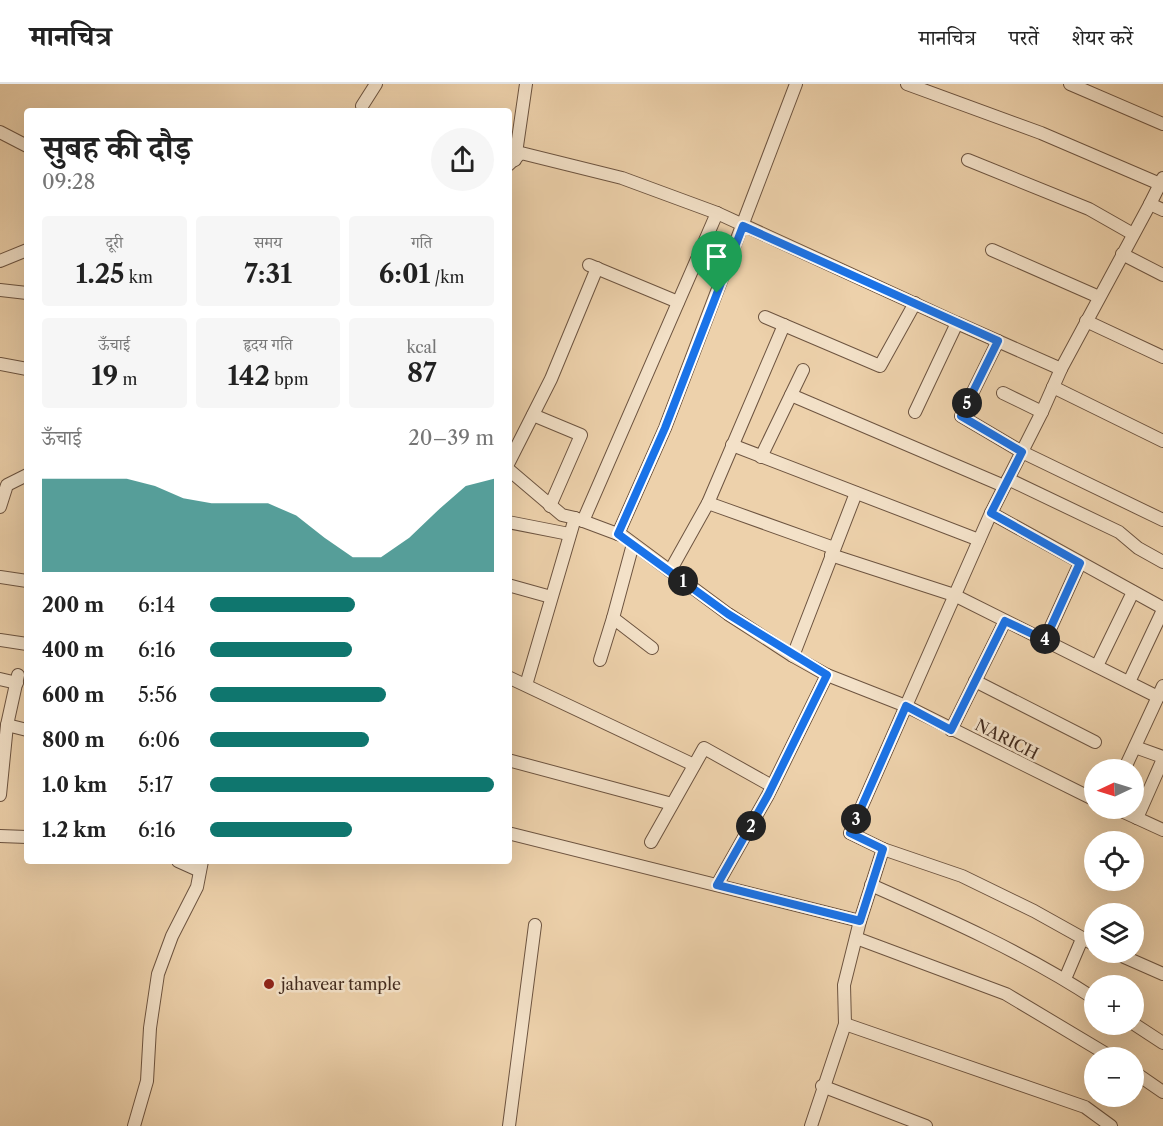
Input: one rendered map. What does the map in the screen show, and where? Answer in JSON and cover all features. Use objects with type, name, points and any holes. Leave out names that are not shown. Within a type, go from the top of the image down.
[{"type":"street","points":[[363,108],[376,84]]},
{"type":"street","points":[[512,163],[526,84]]},
{"type":"street","points":[[618,534],[665,428],[796,84]]},
{"type":"street","points":[[907,84],[1161,180],[1061,369],[991,513],[850,833],[883,849],[962,876],[1034,911],[1082,939],[1065,979]]},
{"type":"street","points":[[1070,84],[1163,124]]},
{"type":"street","points":[[0,132],[24,144]]},
{"type":"street","points":[[512,163],[521,153],[622,178],[717,213],[1061,369]]},
{"type":"street","points":[[968,160],[1089,209],[1133,234]]},
{"type":"street","points":[[1150,204],[1163,210]]},
{"type":"street","points":[[526,685],[569,534],[579,519],[717,213]]},
{"type":"street","points":[[992,250],[1099,297]]},
{"type":"street","points":[[0,261],[24,251]]},
{"type":"street","points":[[1122,254],[1163,275]]},
{"type":"street","points":[[512,458],[551,379],[593,267],[678,302]]},
{"type":"street","points":[[0,290],[24,293]]},
{"type":"street","points":[[765,317],[880,366],[915,303]]},
{"type":"street","points":[[1086,321],[1163,357]]},
{"type":"street","points":[[915,412],[957,323]]},
{"type":"street","points":[[670,571],[708,503],[784,325]]},
{"type":"street","points":[[998,341],[961,416],[1022,452],[1163,520]]},
{"type":"street","points":[[0,364],[24,368]]},
{"type":"street","points":[[761,457],[803,370]]},
{"type":"street","points":[[1053,387],[1163,441]]},
{"type":"street","points":[[1003,393],[1042,412]]},
{"type":"street","points":[[791,395],[1006,482],[1119,532],[1138,548],[1163,562]]},
{"type":"street","points":[[534,415],[580,435],[550,506]]},
{"type":"street","points":[[732,446],[979,540]]},
{"type":"street","name":"NARICH","points":[[512,470],[562,516],[579,519],[618,534],[728,614],[793,656],[827,675],[906,706],[1084,795]]},
{"type":"street","points":[[0,507],[7,485],[24,476]]},
{"type":"street","points":[[793,656],[856,493]]},
{"type":"street","points":[[708,503],[954,596],[1129,682],[1161,691],[1129,759]]},
{"type":"street","points":[[991,513],[1163,609],[1129,682]]},
{"type":"street","points":[[512,523],[569,534]]},
{"type":"street","points":[[600,660],[633,544]]},
{"type":"street","points":[[1045,640],[1080,563]]},
{"type":"street","points":[[0,577],[24,581]]},
{"type":"street","points":[[512,586],[551,597]]},
{"type":"street","points":[[1097,666],[1133,592]]},
{"type":"street","points":[[613,618],[652,648]]},
{"type":"street","points":[[951,730],[1005,621]]},
{"type":"street","points":[[0,640],[24,644]]},
{"type":"street","points":[[717,885],[772,786],[827,675]]},
{"type":"street","points":[[0,679],[17,679],[7,725],[0,795]]},
{"type":"street","points":[[512,679],[694,765]]},
{"type":"street","points":[[975,681],[1095,742]]},
{"type":"street","points":[[7,725],[24,729]]},
{"type":"street","points":[[651,842],[704,747],[772,786]]},
{"type":"street","points":[[1135,747],[1163,758],[1144,802]]},
{"type":"street","points":[[512,761],[672,804]]},
{"type":"street","points":[[1140,819],[1162,826]]},
{"type":"street","points":[[512,834],[860,921]]},
{"type":"street","points":[[0,836],[24,837]]},
{"type":"street","points":[[811,1126],[822,1086],[845,1024],[844,985],[860,921],[883,849]]},
{"type":"street","points":[[134,1126],[147,1081],[150,1028],[158,974],[172,936],[197,888],[200,866]]},
{"type":"street","points":[[871,885],[964,926],[1065,979],[1084,992]]},
{"type":"street","points":[[509,1126],[535,925]]},
{"type":"street","points":[[856,938],[1005,994],[1094,1047]]},
{"type":"street","points":[[1139,963],[1163,973]]},
{"type":"street","points":[[845,1024],[1085,1107],[1111,1126]]},
{"type":"street","points":[[1144,1031],[1163,1043]]},
{"type":"street","points":[[1144,1079],[1163,1092]]},
{"type":"street","points":[[822,1086],[926,1126]]},
{"type":"place","name":"jahavear tample","points":[[269,984]]},
{"type":"route","points":[[743,226],[998,341],[961,416],[1022,452],[991,513],[1080,563],[1045,640],[1005,621],[951,730],[906,706],[850,833],[883,849],[860,921],[717,885],[768,795],[827,675],[728,614],[618,534],[665,428],[717,293],[743,226]]}]
